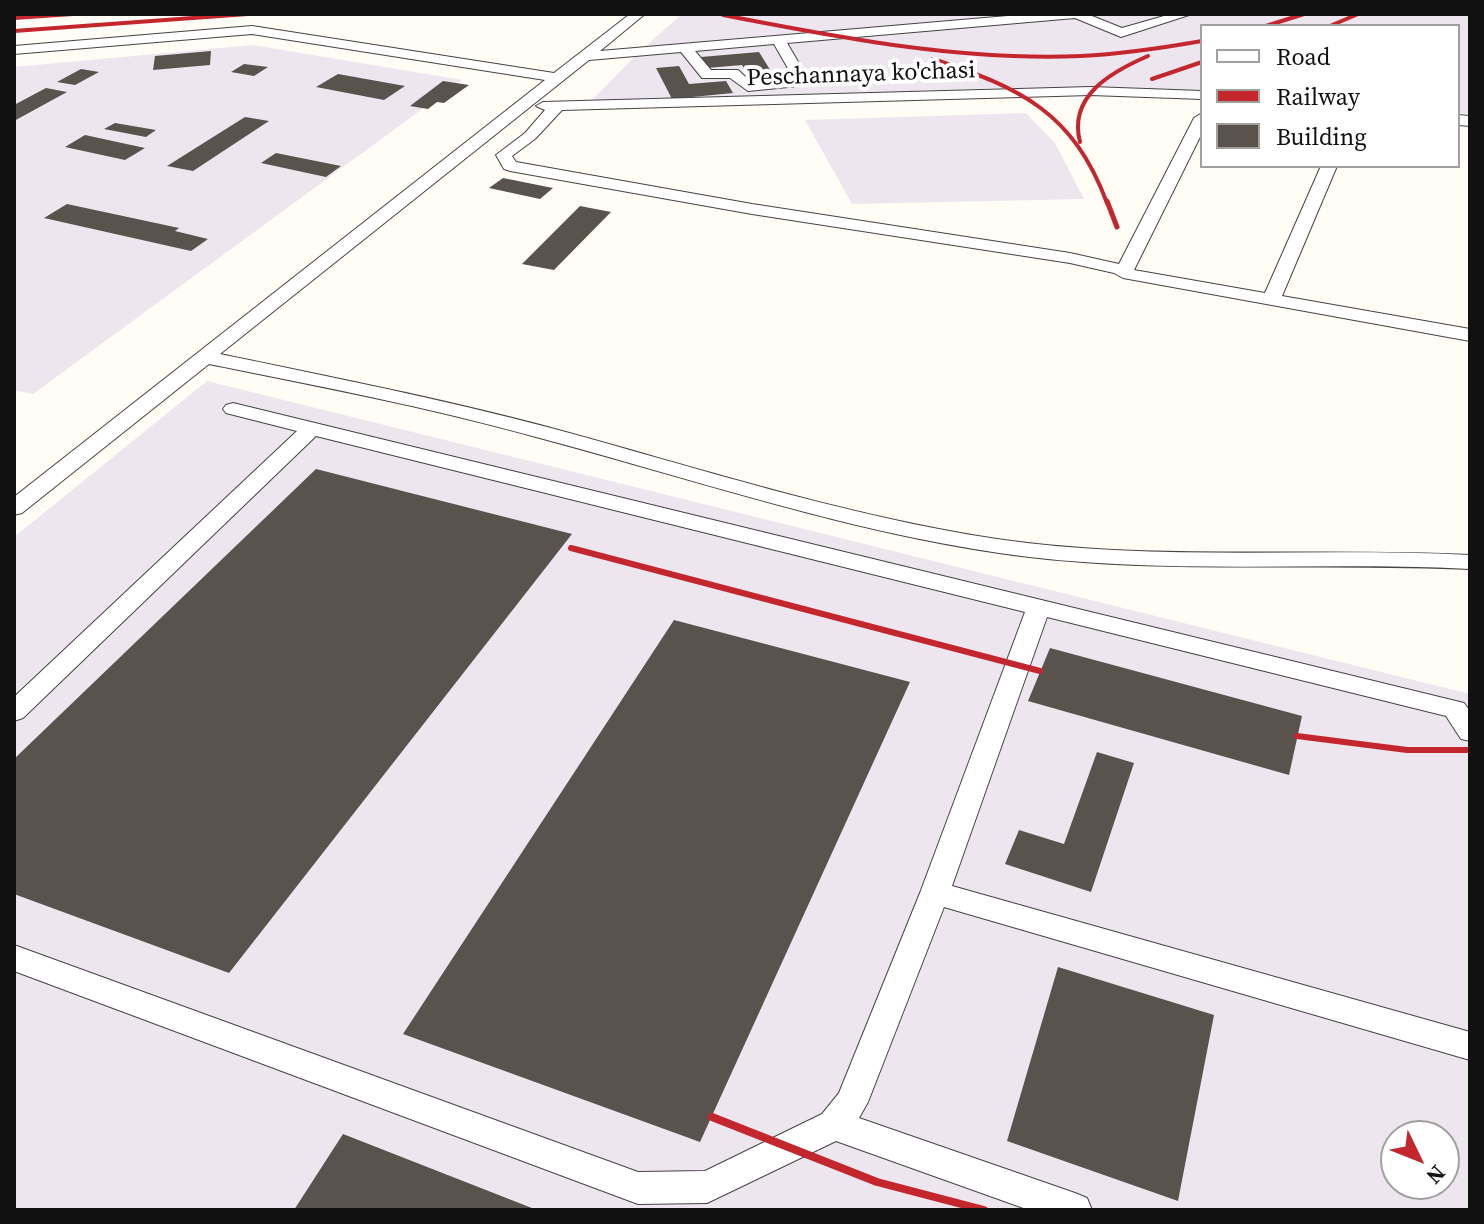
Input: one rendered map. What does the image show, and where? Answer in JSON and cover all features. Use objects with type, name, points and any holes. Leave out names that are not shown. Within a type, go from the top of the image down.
[{"type":"street","points":[[14,508],[638,14]]},
{"type":"street","points":[[585,56],[1076,14],[1121,33],[1185,14]]},
{"type":"street","points":[[14,50],[252,30],[557,78]]},
{"type":"street","points":[[685,48],[704,74],[733,73],[748,87],[803,82],[778,40]]},
{"type":"street","name":"Peschannaya ko'chasi","points":[[521,107],[1091,91],[1200,95]]},
{"type":"street","points":[[557,106],[530,136],[504,155],[510,166],[752,209],[1070,258],[1124,270],[1123,273],[1272,297],[1470,335]]},
{"type":"street","points":[[1124,270],[1200,122]]},
{"type":"street","points":[[1272,297],[1328,168]]},
{"type":"street","points":[[205,357],[476,415],[812,508],[998,546],[1122,558],[1245,561],[1408,557],[1470,562]]},
{"type":"street","points":[[233,409],[1455,709],[1470,732]]},
{"type":"street","points":[[14,712],[312,428]]},
{"type":"street","points":[[14,958],[638,1188],[707,1187],[834,1125],[852,1102],[935,893],[1039,607]]},
{"type":"street","points":[[935,893],[1470,1046]]},
{"type":"street","points":[[834,1125],[1075,1210]]},
{"type":"shaded area","points":[[682,14],[1470,14],[1470,114],[1460,113],[1460,24],[1200,24],[1200,92],[1011,88],[591,101]]},
{"type":"shaded area","points":[[253,45],[462,80],[33,394],[14,393],[14,67]]},
{"type":"shaded area","points":[[1026,113],[1055,143],[1084,199],[852,204],[805,120]]},
{"type":"shaded area","points":[[207,381],[1470,694],[1470,1210],[14,1210],[14,537]]},
{"type":"building","points":[[211,51],[210,65],[153,70],[155,56]]},
{"type":"building","points":[[759,52],[777,81],[753,84],[742,65],[707,68],[701,57]]},
{"type":"building","points":[[244,64],[268,67],[254,76],[231,72]]},
{"type":"building","points":[[679,66],[689,84],[726,81],[733,93],[672,99],[656,68]]},
{"type":"building","points":[[81,69],[99,72],[75,85],[57,82]]},
{"type":"building","points":[[338,74],[405,86],[384,100],[316,87]]},
{"type":"building","points":[[443,81],[469,85],[444,103],[437,102],[428,109],[410,106]]},
{"type":"building","points":[[46,88],[67,92],[14,121],[14,105]]},
{"type":"building","points":[[245,117],[269,121],[193,171],[167,166]]},
{"type":"building","points":[[115,123],[156,130],[146,137],[104,129]]},
{"type":"building","points":[[85,135],[145,148],[125,160],[65,147]]},
{"type":"building","points":[[276,153],[341,166],[326,177],[261,163]]},
{"type":"building","points":[[503,178],[553,188],[540,199],[489,188]]},
{"type":"building","points":[[67,204],[179,228],[175,231],[208,239],[191,251],[44,218]]},
{"type":"building","points":[[580,206],[611,212],[554,270],[522,264]]},
{"type":"building","points":[[316,469],[572,534],[229,973],[14,894],[14,759]]},
{"type":"building","points":[[674,620],[910,682],[700,1142],[403,1034]]},
{"type":"building","points":[[1050,648],[1302,716],[1289,775],[1028,701]]},
{"type":"building","points":[[1097,752],[1134,763],[1091,892],[1005,864],[1019,830],[1064,844]]},
{"type":"building","points":[[1058,967],[1214,1015],[1178,1201],[1007,1141]]},
{"type":"building","points":[[343,1134],[537,1210],[294,1210]]},
{"type":"railway","points":[[14,18],[73,14]]},
{"type":"railway","points":[[14,31],[248,14]]},
{"type":"railway","points":[[1272,24],[1304,14]]},
{"type":"railway","points":[[1335,24],[1358,14]]},
{"type":"railway","points":[[723,15],[901,46],[991,55],[1096,55],[1200,41]]},
{"type":"railway","points":[[1080,142],[1080,111],[1086,99],[1107,78],[1148,56]]},
{"type":"railway","points":[[933,59],[993,81],[1040,108],[1078,146],[1107,203]]},
{"type":"railway","points":[[1152,79],[1200,63]]},
{"type":"railway","points":[[1107,201],[1117,227]]},
{"type":"railway","points":[[571,548],[1040,671]]},
{"type":"railway","points":[[1297,736],[1407,750],[1470,750]]},
{"type":"railway","points":[[712,1117],[877,1182],[984,1210]]}]
